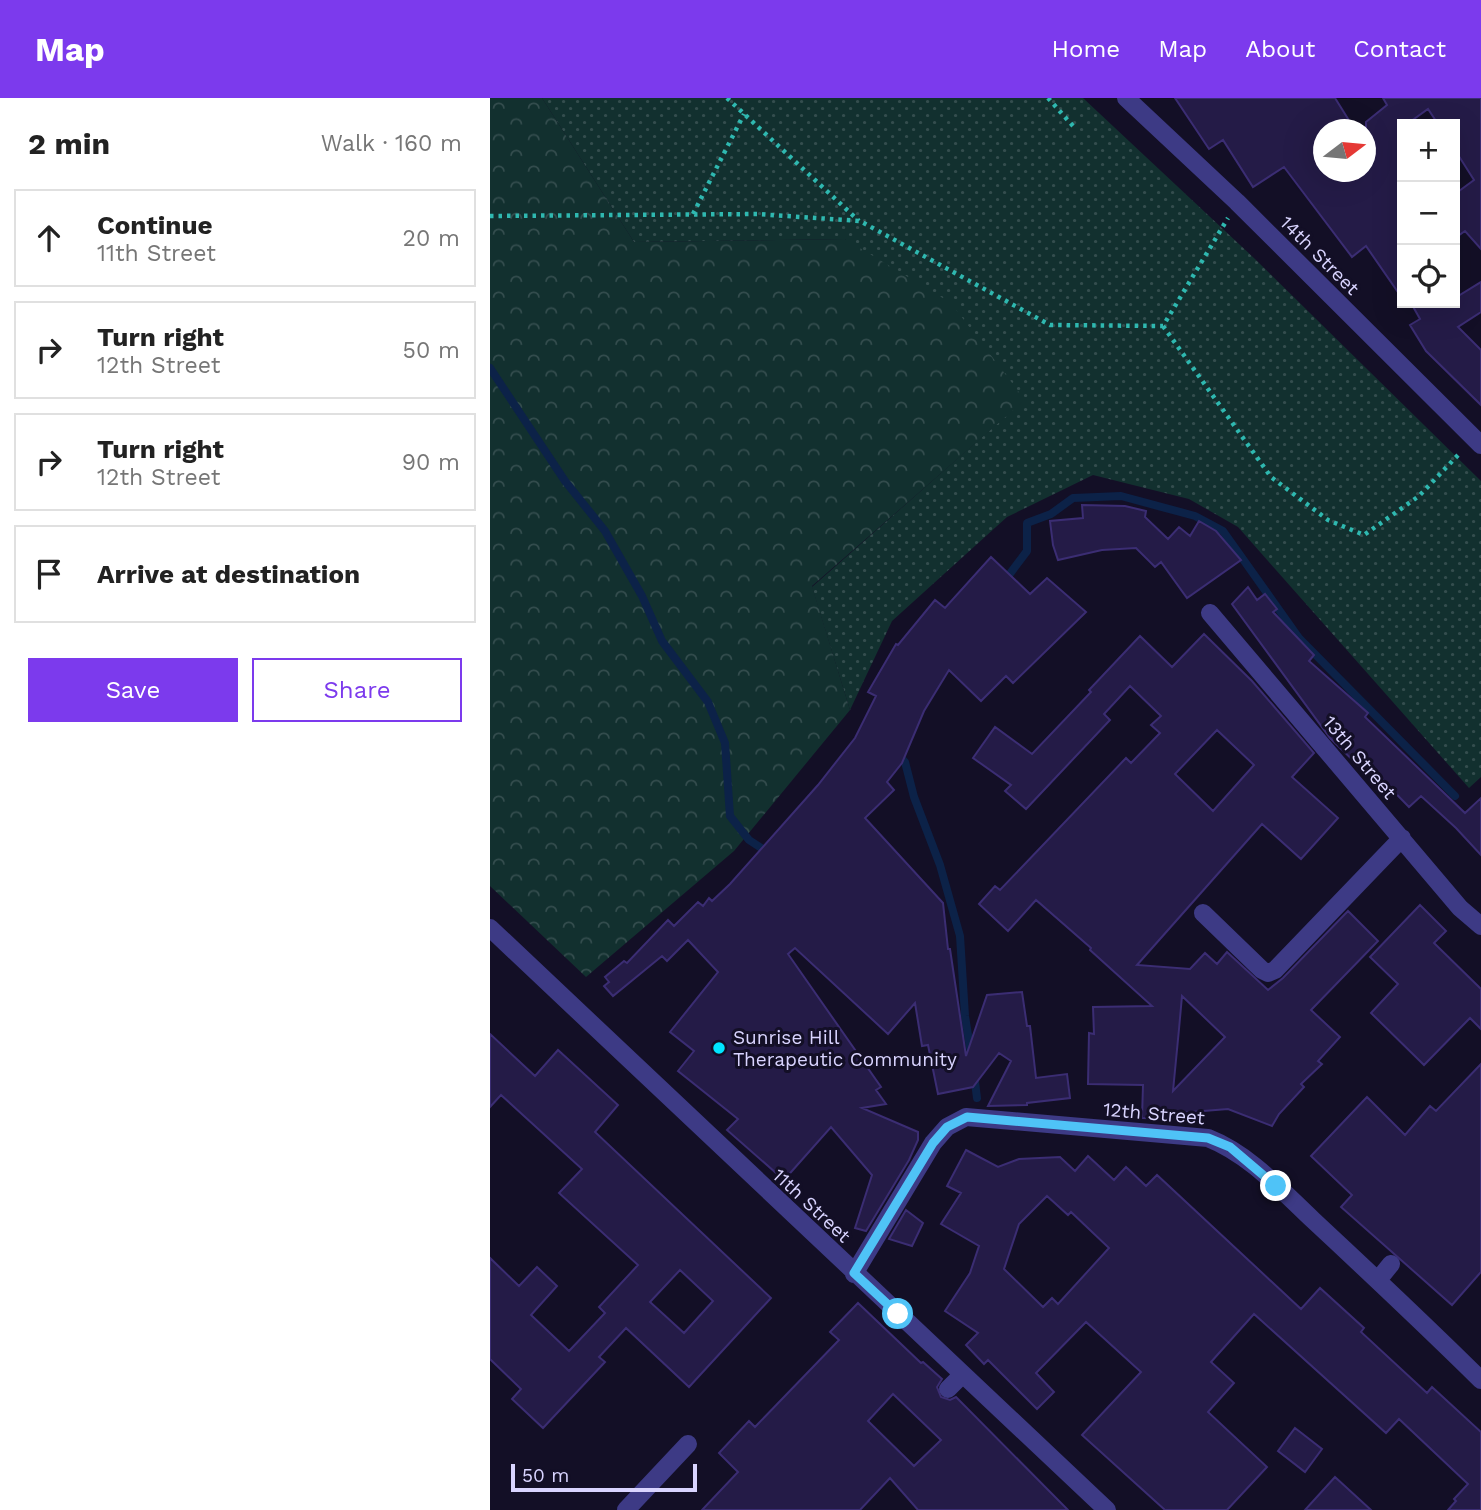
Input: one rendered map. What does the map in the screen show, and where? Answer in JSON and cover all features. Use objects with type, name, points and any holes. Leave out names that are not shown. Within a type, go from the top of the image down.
[{"type":"street","name":"14th Street","points":[[1126,98],[1237,202],[1478,442]]},
{"type":"street","name":"13th Street","points":[[1210,613],[1460,908],[1481,926]]},
{"type":"street","points":[[1203,913],[1262,971],[1268,973],[1275,970],[1402,838]]},
{"type":"street","name":"11th Street","points":[[490,928],[1107,1510]]},
{"type":"street","name":"12th Street","points":[[854,1273],[933,1143],[947,1127],[967,1117],[1208,1138],[1230,1147],[1276,1186],[1481,1380]]},
{"type":"street","points":[[1378,1280],[1391,1264]]},
{"type":"street","points":[[948,1390],[962,1374]]},
{"type":"street","points":[[626,1510],[688,1444]]},
{"type":"path","points":[[727,98],[860,221],[1050,325],[1163,326]]},
{"type":"path","points":[[1048,98],[1073,126]]},
{"type":"path","points":[[693,214],[744,114]]},
{"type":"path","points":[[1163,326],[1237,202]]},
{"type":"path","points":[[490,216],[757,214],[860,221]]},
{"type":"path","points":[[1163,326],[1271,477],[1328,520],[1364,535],[1419,496],[1478,442]]},
{"type":"green space","points":[[490,98],[542,98],[634,242],[845,239],[951,303],[1025,400],[812,586],[850,710],[734,851],[586,977],[490,886]]},
{"type":"green space","points":[[542,98],[1083,98],[1255,259],[1481,481],[1481,777],[1469,788],[1238,527],[1189,499],[1093,475],[1007,517],[892,621],[850,710],[812,587],[1024,400],[845,239],[634,242]]},
{"type":"building","points":[[1175,98],[1335,98],[1348,119],[1313,119],[1313,182],[1376,182],[1376,119],[1370,119],[1387,105],[1383,98],[1481,98],[1481,249],[1465,231],[1460,234],[1460,190],[1474,180],[1460,158],[1460,119],[1435,119],[1428,109],[1414,119],[1397,119],[1397,291],[1366,246],[1352,257],[1284,167],[1253,187],[1223,140],[1209,149]]},
{"type":"building","points":[[1481,282],[1481,312],[1458,327],[1481,350],[1481,405],[1426,351],[1410,325],[1420,319],[1414,308],[1460,308],[1460,295]]},
{"type":"building","points":[[1082,505],[1125,506],[1146,511],[1145,517],[1168,539],[1179,527],[1190,536],[1199,521],[1216,531],[1241,560],[1187,598],[1161,562],[1155,567],[1136,548],[1102,550],[1058,560],[1050,521],[1083,518]]},
{"type":"building","points":[[991,557],[1030,594],[1047,578],[1086,612],[1013,683],[1006,676],[981,701],[949,670],[924,711],[902,763],[887,782],[894,790],[865,818],[943,903],[966,1056],[987,995],[1022,992],[1027,1026],[1030,1026],[1036,1078],[1067,1074],[1070,1098],[1027,1105],[988,1106],[1011,1061],[999,1053],[973,1087],[938,1094],[928,1045],[922,1046],[915,1003],[888,1034],[795,948],[788,954],[881,1087],[876,1090],[886,1104],[862,1108],[918,1132],[918,1140],[909,1160],[866,1231],[855,1228],[872,1175],[831,1127],[784,1180],[727,1130],[738,1119],[678,1071],[694,1051],[670,1032],[718,972],[688,940],[667,961],[662,956],[613,996],[604,986],[609,982],[605,977],[624,961],[627,963],[668,920],[674,926],[698,902],[703,906],[709,898],[712,901],[730,884],[818,785],[855,738],[876,696],[868,692],[896,644],[898,645],[935,600],[945,608]]},
{"type":"building","points":[[1248,587],[1257,600],[1265,594],[1277,609],[1273,612],[1314,655],[1309,661],[1368,713],[1365,717],[1465,813],[1481,798],[1481,855],[1421,796],[1409,807],[1371,768],[1366,773],[1330,738],[1232,604]]},
{"type":"building","points":[[1204,634],[1252,681],[1314,753],[1292,777],[1338,818],[1301,859],[1262,824],[1137,965],[1190,969],[1205,953],[1217,964],[1227,952],[1268,990],[1348,911],[1378,941],[1311,1010],[1340,1037],[1318,1061],[1322,1064],[1301,1084],[1304,1087],[1279,1114],[1272,1126],[1228,1109],[1179,1113],[1179,1119],[1142,1118],[1143,1085],[1088,1084],[1089,1033],[1094,1034],[1093,1007],[1152,1006],[1036,900],[1008,931],[979,904],[995,886],[1000,890],[1126,758],[1131,763],[1160,733],[1151,725],[1161,716],[1130,686],[1104,714],[1110,720],[1026,809],[1005,791],[1011,785],[973,758],[995,727],[1032,754],[1140,636],[1172,667]],"holes":[[[1217,730],[1254,765],[1213,811],[1175,774]],[[1182,996],[1225,1037],[1173,1091],[1179,1029]]]},
{"type":"building","points":[[1420,905],[1446,931],[1434,943],[1481,989],[1481,1029],[1470,1018],[1424,1065],[1371,1013],[1398,984],[1370,957]]},
{"type":"building","points":[[490,1034],[535,1076],[558,1050],[618,1105],[595,1132],[771,1298],[689,1387],[626,1328],[599,1357],[605,1362],[543,1428],[512,1399],[521,1389],[490,1359],[490,1258],[519,1286],[537,1267],[557,1286],[531,1315],[569,1351],[605,1313],[599,1307],[638,1265],[559,1193],[582,1169],[501,1095],[490,1107]],"holes":[[[680,1270],[713,1301],[684,1333],[650,1302]]]},
{"type":"building","points":[[1481,1064],[1481,1272],[1452,1305],[1341,1207],[1352,1195],[1311,1156],[1367,1097],[1405,1135],[1430,1106],[1436,1111]]},
{"type":"building","points":[[966,1150],[998,1167],[1019,1159],[1060,1157],[1075,1171],[1088,1156],[1114,1180],[1126,1167],[1146,1186],[1157,1175],[1301,1309],[1320,1288],[1364,1328],[1361,1332],[1427,1393],[1432,1387],[1481,1432],[1481,1510],[1448,1510],[1468,1484],[1399,1419],[1386,1433],[1254,1314],[1211,1362],[1234,1383],[1208,1412],[1267,1467],[1227,1510],[1165,1510],[1082,1435],[1141,1372],[1086,1322],[1036,1373],[1054,1392],[1037,1409],[988,1360],[984,1364],[966,1345],[978,1333],[945,1311],[970,1273],[979,1246],[941,1224],[961,1193],[947,1186]],"holes":[[[1047,1196],[1068,1215],[1071,1212],[1109,1248],[1058,1304],[1052,1298],[1043,1307],[1004,1269],[1019,1224]]]},
{"type":"building","points":[[906,1210],[923,1223],[912,1246],[889,1239]]},
{"type":"building","points":[[858,1303],[921,1363],[942,1379],[937,1387],[941,1397],[950,1400],[956,1397],[1068,1510],[918,1510],[890,1478],[860,1510],[702,1510],[738,1472],[719,1453],[749,1421],[755,1427],[839,1340],[830,1332]],"holes":[[[893,1394],[941,1440],[914,1466],[868,1421]]]},
{"type":"building","points":[[1295,1428],[1322,1449],[1305,1472],[1278,1451]]},
{"type":"building","points":[[1335,1477],[1371,1510],[1305,1510]]},
{"type":"waterway","points":[[490,368],[565,481],[605,531],[642,596],[662,641],[708,702],[725,743],[730,816],[749,840],[769,853]]},
{"type":"waterway","points":[[1003,583],[1027,551],[1027,523],[1051,514],[1073,498],[1121,496],[1195,516],[1223,531],[1299,638],[1455,796]]},
{"type":"waterway","points":[[897,754],[905,762],[914,797],[940,865],[960,936],[965,1016],[971,1054]]},
{"type":"waterway","points":[[974,1074],[977,1098]]},
{"type":"place","name":"Sunrise Hill Therapeutic Community","points":[[719,1048]]},
{"type":"route","points":[[898,1314],[854,1273],[933,1143],[947,1127],[967,1117],[1208,1138],[1230,1147],[1276,1186]]}]
